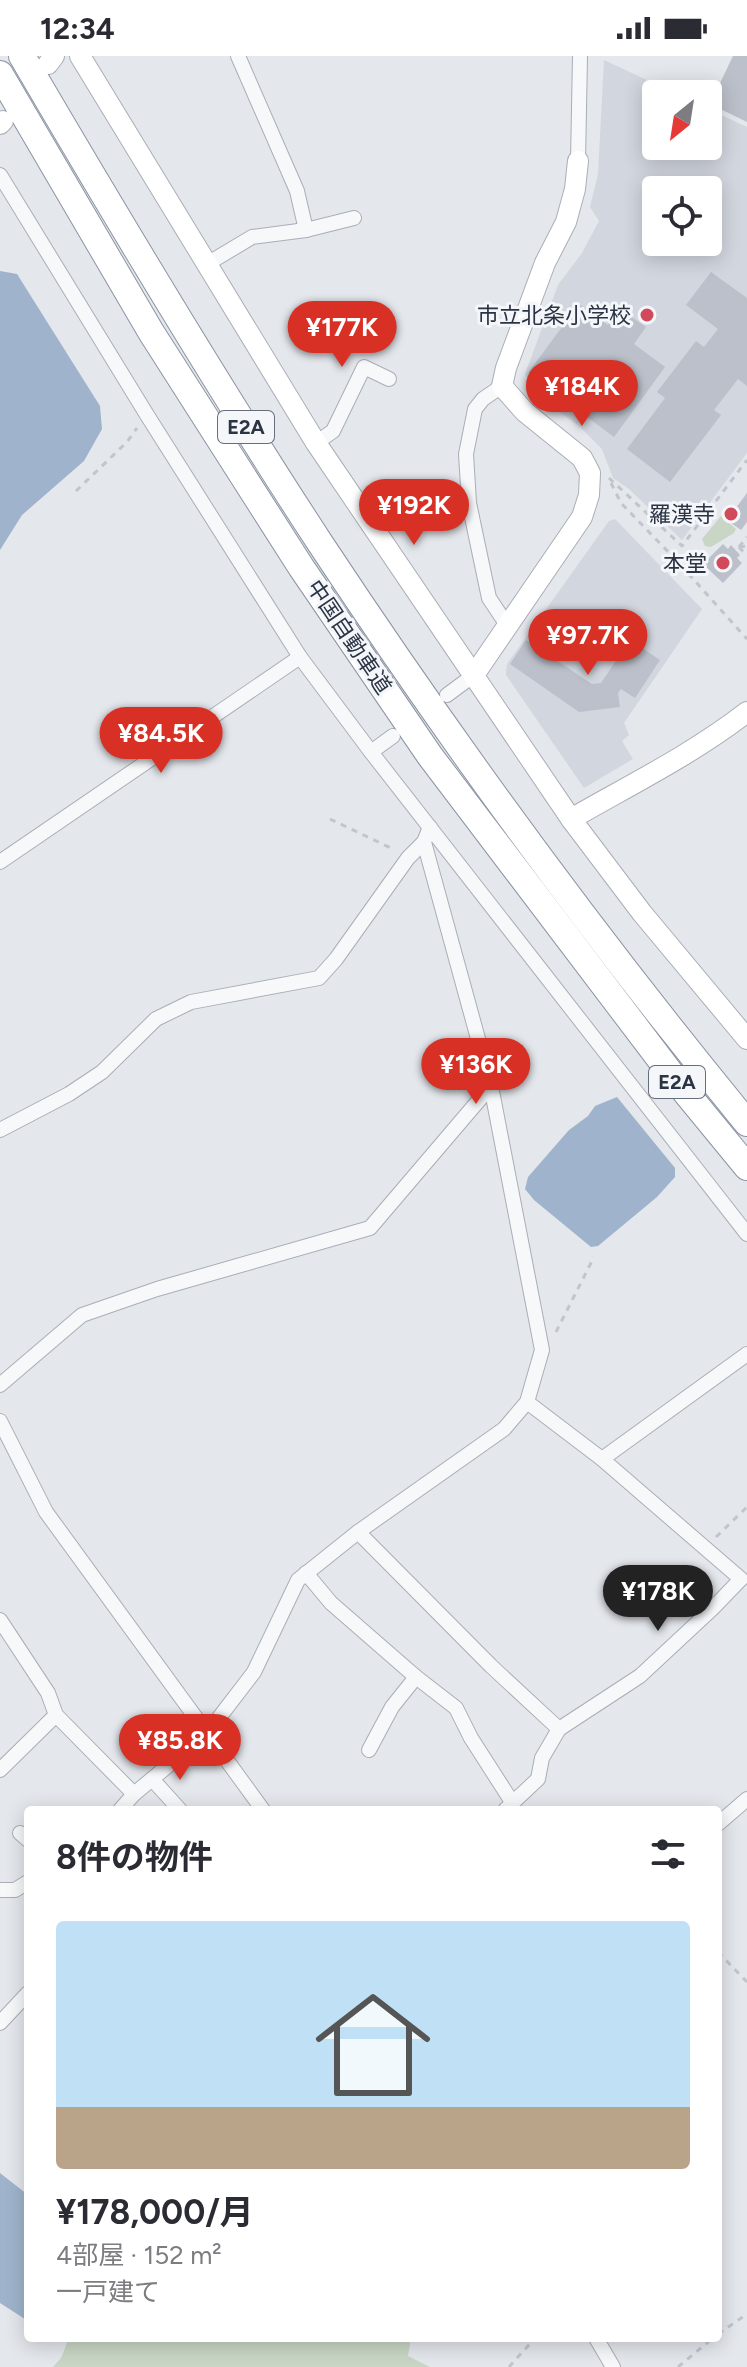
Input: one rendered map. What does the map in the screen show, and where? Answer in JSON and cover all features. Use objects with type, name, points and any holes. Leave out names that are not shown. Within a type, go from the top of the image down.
[{"type":"highway","name":"中国自動車道","points":[[22,56],[173,311],[312,531],[450,734],[589,921],[747,1123]]},
{"type":"highway","name":"中国自動車道","points":[[0,74],[151,332],[301,567],[430,756],[630,1020],[747,1167]]},
{"type":"street","points":[[80,56],[316,443],[571,819],[642,913],[747,1039]]},
{"type":"street","points":[[238,56],[297,191],[306,230]]},
{"type":"street","points":[[507,625],[489,598],[469,503],[466,454],[475,409],[483,399],[502,386],[545,263],[566,222],[575,189],[578,161],[580,56]]},
{"type":"street","points":[[0,175],[300,657],[747,1234]]},
{"type":"street","points":[[207,264],[252,237],[306,230],[354,218]]},
{"type":"street","points":[[316,443],[333,431],[364,367],[389,379]]},
{"type":"street","points":[[447,695],[474,675],[582,517],[589,495],[590,473],[582,458],[525,412],[502,386]]},
{"type":"street","points":[[0,862],[300,657]]},
{"type":"street","points":[[571,819],[747,712]]},
{"type":"street","points":[[371,752],[393,736]]},
{"type":"street","points":[[0,1130],[80,1087],[102,1072],[156,1019],[191,1002],[319,978],[408,858],[424,842],[430,827]]},
{"type":"street","points":[[124,1806],[206,1734],[254,1672],[298,1580],[358,1532],[504,1429],[527,1402],[542,1350],[491,1086],[424,842]]},
{"type":"street","points":[[0,1385],[82,1315],[157,1289],[370,1228],[491,1086]]},
{"type":"street","points":[[602,1459],[747,1354]]},
{"type":"street","points":[[306,1573],[331,1603],[456,1708],[509,1806],[538,1779],[542,1758],[559,1729],[640,1676],[741,1579],[602,1459],[527,1402]]},
{"type":"street","points":[[0,1421],[46,1512],[260,1806]]},
{"type":"street","points":[[358,1532],[491,1666],[559,1729]]},
{"type":"street","points":[[0,1620],[48,1693],[56,1715],[134,1794]]},
{"type":"street","points":[[369,1750],[392,1707],[416,1677]]},
{"type":"street","points":[[0,1770],[56,1715]]},
{"type":"street","points":[[152,1779],[176,1806]]},
{"type":"street","points":[[722,1821],[747,1799]]},
{"type":"street","points":[[0,1890],[15,1890],[24,1884]]},
{"type":"street","points":[[0,2023],[24,1997]]},
{"type":"street","points":[[598,2342],[613,2367]]},
{"type":"path","points":[[76,491],[127,442],[147,415]]},
{"type":"path","points":[[610,481],[682,546],[747,460]]},
{"type":"path","points":[[605,470],[621,503],[747,639]]},
{"type":"path","points":[[739,547],[747,537]]},
{"type":"path","points":[[739,547],[747,546]]},
{"type":"path","points":[[739,547],[747,556]]},
{"type":"path","points":[[330,819],[408,858]]},
{"type":"path","points":[[542,1350],[549,1345],[594,1257]]},
{"type":"path","points":[[705,1548],[747,1507]]},
{"type":"path","points":[[722,1956],[747,1982]]},
{"type":"path","points":[[722,2331],[747,2314]]},
{"type":"path","points":[[509,2367],[531,2342]]},
{"type":"path","points":[[678,2367],[708,2342]]},
{"type":"shaded area","name":"市立北条小学校","points":[[604,60],[647,80],[642,80],[642,160],[722,160],[722,115],[747,127],[747,453],[682,540],[629,489],[613,478],[602,449],[579,426],[539,397],[525,374],[558,285],[582,253],[599,221],[590,207],[598,174]]},
{"type":"shaded area","points":[[615,519],[702,609],[624,723],[629,735],[622,741],[633,759],[584,788],[506,675],[507,664],[609,521]]},
{"type":"green space","points":[[721,516],[736,529],[734,533],[711,547],[705,546],[702,539]]},
{"type":"green space","points":[[67,2342],[410,2342],[408,2356],[430,2367],[53,2367],[61,2358]]},
{"type":"water","points":[[0,271],[17,274],[100,406],[102,429],[84,461],[22,515],[0,550]]},
{"type":"water","points":[[617,1097],[675,1168],[675,1177],[657,1197],[598,1246],[591,1247],[525,1189],[528,1177],[569,1130],[588,1116],[595,1106]]},
{"type":"water","points":[[0,2173],[24,2192],[24,2318],[0,2303]]},
{"type":"building","points":[[733,56],[747,56],[747,122],[722,110],[722,80]]},
{"type":"building","points":[[711,272],[747,298],[747,386],[738,379],[714,410],[721,415],[670,482],[627,449],[665,398],[657,392],[696,341],[704,347],[718,329],[686,305]]},
{"type":"building","points":[[579,304],[608,325],[620,309],[646,327],[634,344],[665,367],[614,437],[528,373]]},
{"type":"building","points":[[747,493],[747,522],[741,530],[727,520]]},
{"type":"building","name":"本堂","points":[[723,544],[728,549],[731,545],[740,555],[737,558],[742,563],[723,583],[703,564]]},
{"type":"building","points":[[526,640],[592,684],[601,683],[630,640],[660,660],[635,698],[621,689],[618,693],[620,707],[579,712],[510,664]]},
{"type":"place","name":"市立北条小学校","points":[[647,315]]},
{"type":"place","name":"羅漢寺","points":[[731,514]]},
{"type":"place","name":"本堂","points":[[723,563]]}]
